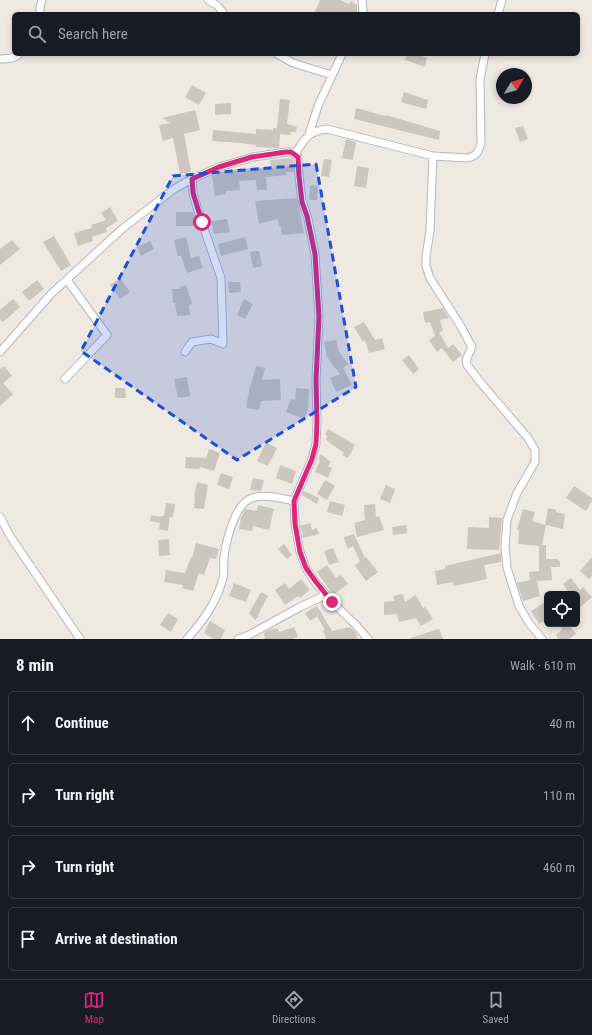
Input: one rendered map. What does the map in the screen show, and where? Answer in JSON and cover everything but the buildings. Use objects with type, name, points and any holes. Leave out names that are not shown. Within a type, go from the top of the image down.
[{"type":"street","points":[[40,12],[42,0]]},
{"type":"street","points":[[208,0],[218,6],[222,12]]},
{"type":"street","points":[[362,0],[363,12]]},
{"type":"street","points":[[499,12],[502,0]]},
{"type":"street","points":[[0,58],[8,59],[18,56]]},
{"type":"street","points":[[281,56],[293,63],[332,75]]},
{"type":"street","points":[[295,154],[309,134],[318,106],[341,56]]},
{"type":"street","points":[[309,134],[316,131],[327,130],[433,156],[468,158],[473,156],[478,152],[481,133],[480,79],[485,56]]},
{"type":"street","points":[[0,352],[51,294],[122,229],[174,189],[219,167],[252,157],[286,152],[295,154],[299,160],[302,202],[307,216],[315,254],[319,317],[316,380],[316,444],[312,459],[294,501],[295,524],[300,552],[306,568],[326,595],[368,639]]},
{"type":"street","points":[[433,156],[430,231],[426,256],[426,266],[430,278],[460,324],[472,347],[466,360],[467,365],[528,438],[535,450],[535,462],[517,493],[507,520],[505,547],[507,568],[519,606],[528,623],[542,639]]},
{"type":"street","points":[[185,352],[192,342],[211,339],[222,344],[221,278],[198,211],[193,193],[192,179]]},
{"type":"street","points":[[65,379],[107,335],[67,280]]},
{"type":"street","points":[[187,639],[199,625],[214,602],[223,577],[224,556],[230,532],[237,512],[244,501],[252,498],[271,497],[294,501]]},
{"type":"street","points":[[0,517],[10,536],[80,639]]},
{"type":"street","points":[[238,639],[249,635],[326,595]]},
{"type":"highlighted area","points":[[316,164],[356,387],[237,460],[81,351],[173,176]]},
{"type":"route","points":[[202,222],[193,193],[192,179],[219,167],[252,157],[286,152],[291,152],[298,157],[302,202],[307,216],[315,254],[319,317],[316,380],[316,444],[312,459],[294,501],[295,524],[300,552],[306,568],[332,602]]}]
